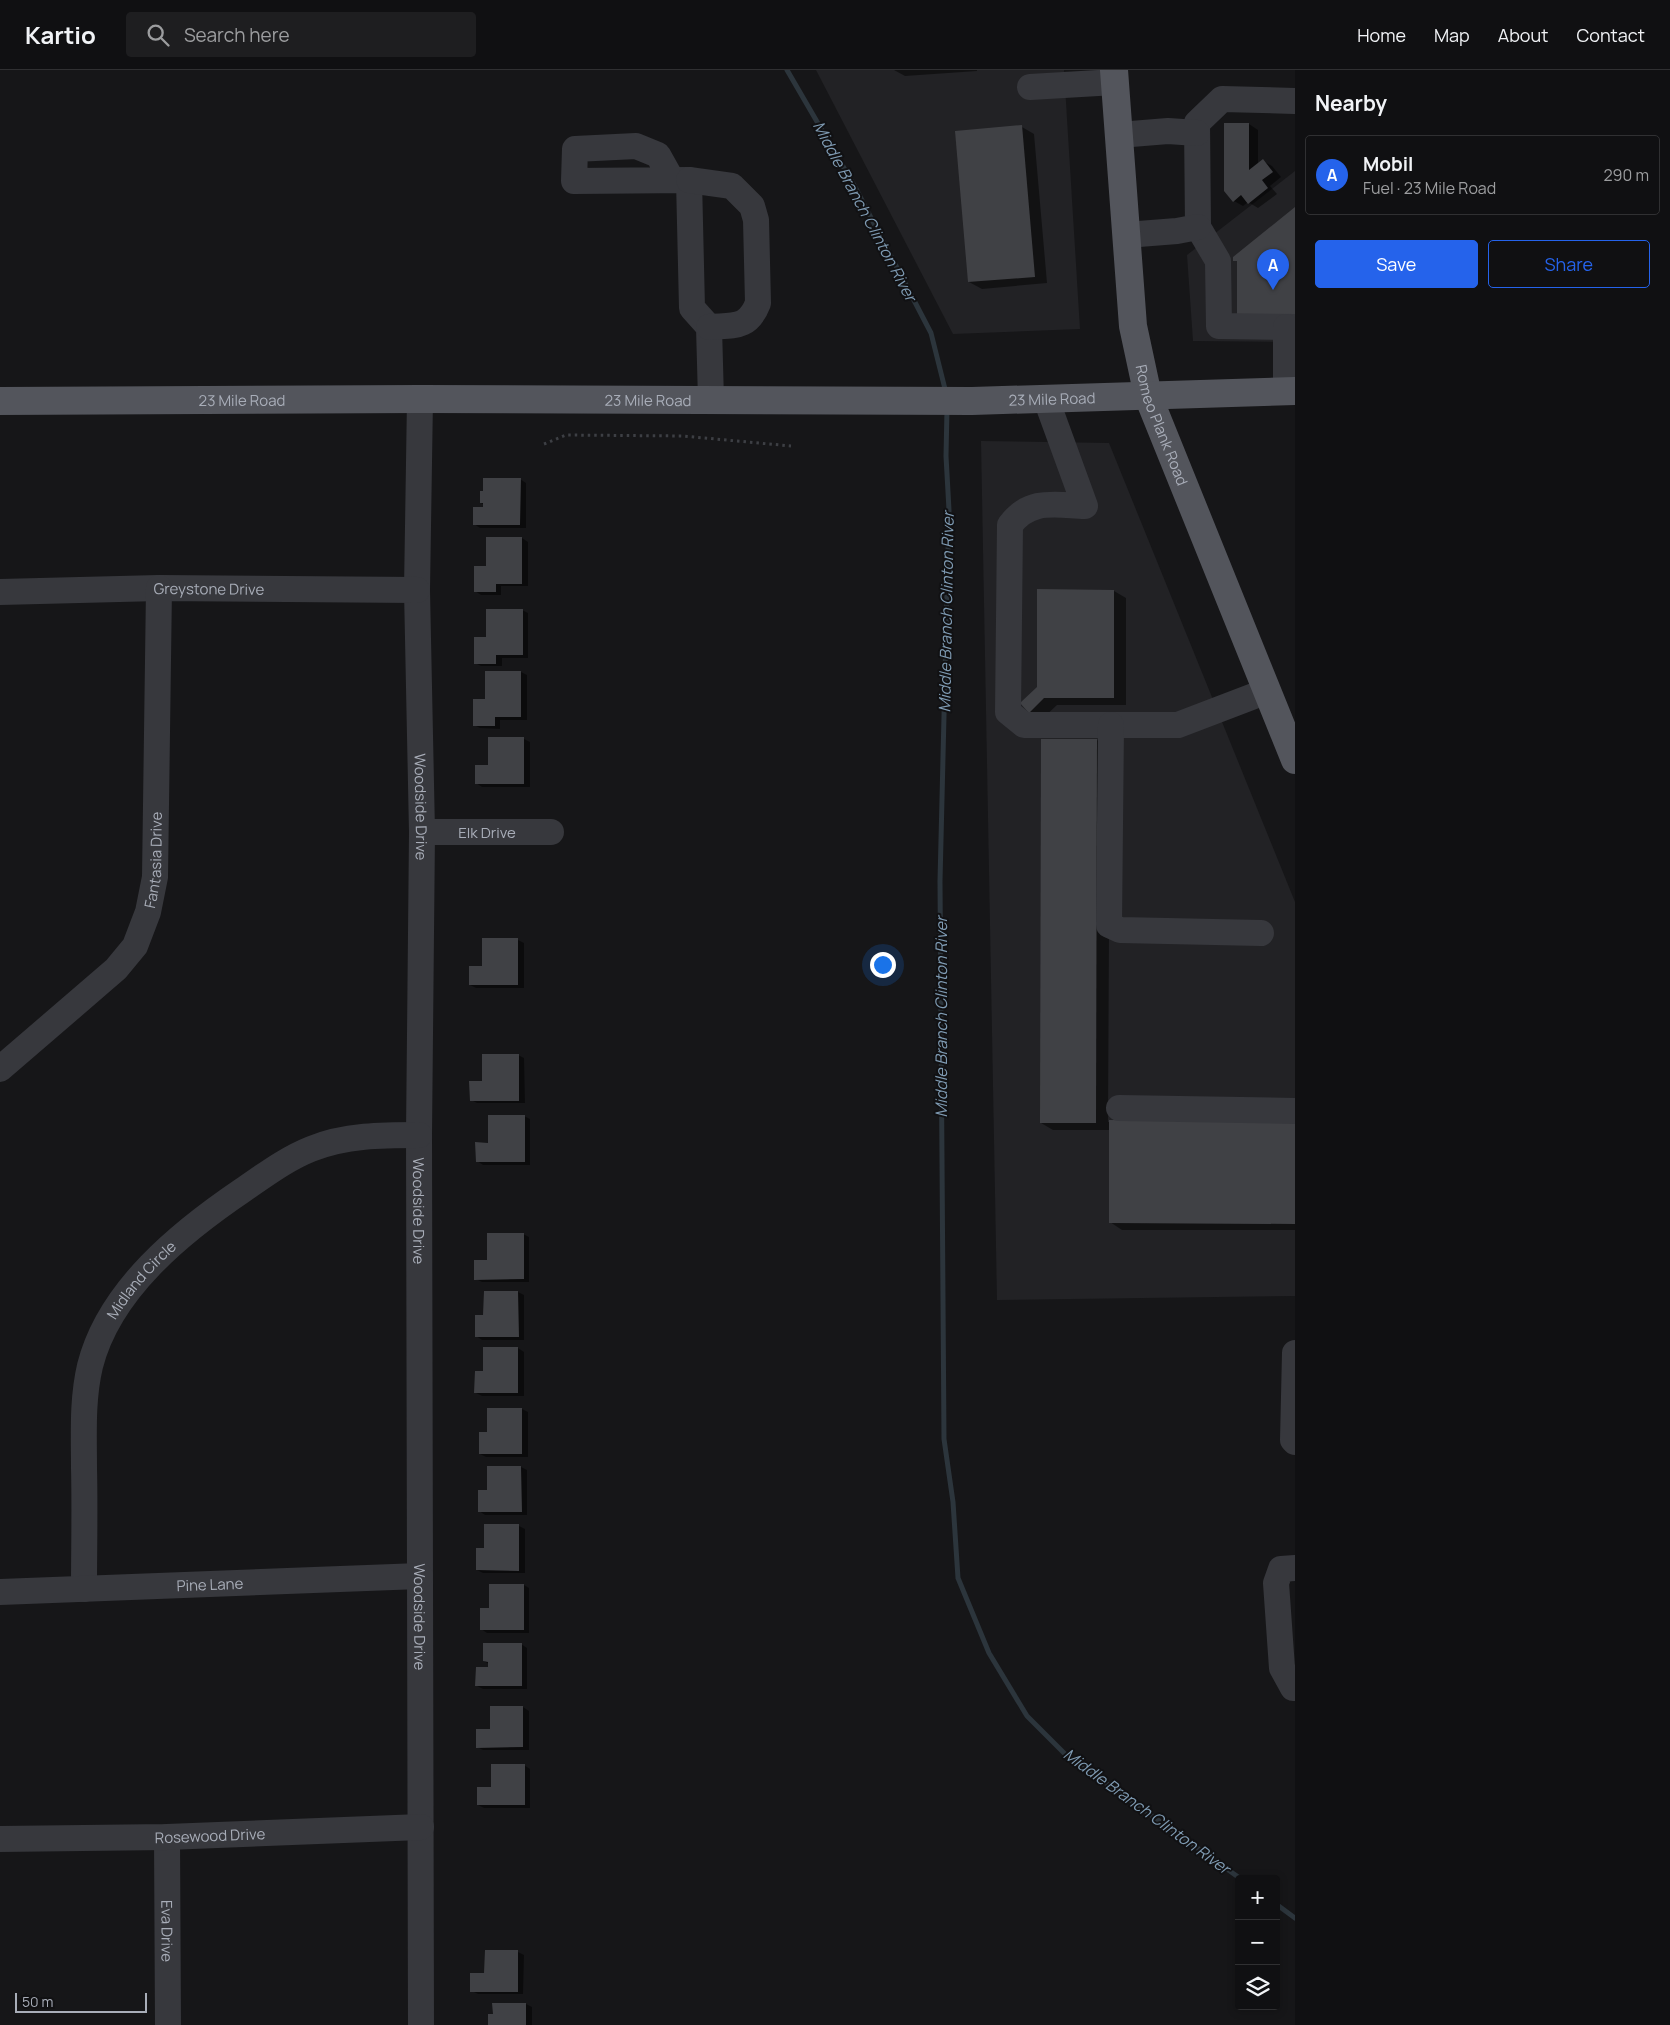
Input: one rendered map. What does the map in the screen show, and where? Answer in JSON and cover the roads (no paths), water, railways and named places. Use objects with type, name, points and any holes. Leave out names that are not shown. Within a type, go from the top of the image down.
[{"type":"main road","name":"Romeo Plank Road","points":[[1114,76],[1133,326],[1148,396],[1293,752]]},
{"type":"main road","name":"23 Mile Road","points":[[0,401],[420,399],[972,402],[1290,391]]},
{"type":"street","points":[[1030,87],[1114,76]]},
{"type":"street","points":[[1290,391],[1290,327],[1219,326],[1218,261],[1198,227],[1197,123],[1222,99],[1295,101]]},
{"type":"street","points":[[1118,135],[1168,130],[1197,133]]},
{"type":"street","points":[[709,328],[747,322],[753,315],[758,303],[756,220],[752,206],[732,186],[681,180],[692,308],[709,328],[711,400]]},
{"type":"street","points":[[1126,235],[1177,231],[1198,227]]},
{"type":"street","name":"Woodside Drive","points":[[420,399],[418,590],[422,832],[419,1135],[421,2025]]},
{"type":"street","points":[[1046,399],[1085,506],[1048,505],[1032,507],[1018,514],[1010,525],[1008,712],[1024,725],[1178,725],[1267,691]]},
{"type":"street","name":"Greystone Drive","points":[[0,592],[159,588],[418,590]]},
{"type":"street","name":"Fantasia Drive","points":[[0,1069],[116,969],[135,946],[148,912],[155,877],[159,588]]},
{"type":"street","points":[[1111,725],[1109,925],[1120,930],[1261,933]]},
{"type":"street","name":"Elk Drive","points":[[422,832],[551,832]]},
{"type":"street","points":[[1119,1108],[1295,1111]]},
{"type":"street","name":"Midland Circle","points":[[84,1589],[86,1387],[91,1364],[102,1332],[120,1302],[179,1238],[210,1212],[286,1161],[311,1148],[334,1141],[360,1137],[419,1135]]},
{"type":"street","points":[[1295,1352],[1293,1440],[1295,1442]]},
{"type":"street","points":[[1295,1568],[1281,1569],[1276,1583],[1282,1668],[1293,1688],[1295,1688]]},
{"type":"street","name":"Pine Lane","points":[[0,1592],[420,1576]]},
{"type":"street","name":"Rosewood Drive","points":[[0,1839],[167,1837],[421,1827]]},
{"type":"street","name":"Eva Drive","points":[[167,1837],[168,2025]]},
{"type":"waterway","name":"Middle Branch Clinton River","points":[[787,70],[855,187],[931,333],[946,393]]},
{"type":"waterway","name":"Middle Branch Clinton River","points":[[947,409],[946,456],[949,510],[940,881],[944,1439],[953,1502],[958,1578],[989,1653],[1027,1716],[1065,1754],[1235,1875]]},
{"type":"waterway","name":"Middle Branch Clinton River","points":[[1280,1907],[1295,1918]]},
{"type":"place","name":"Mobil","points":[[1273,290]]}]
